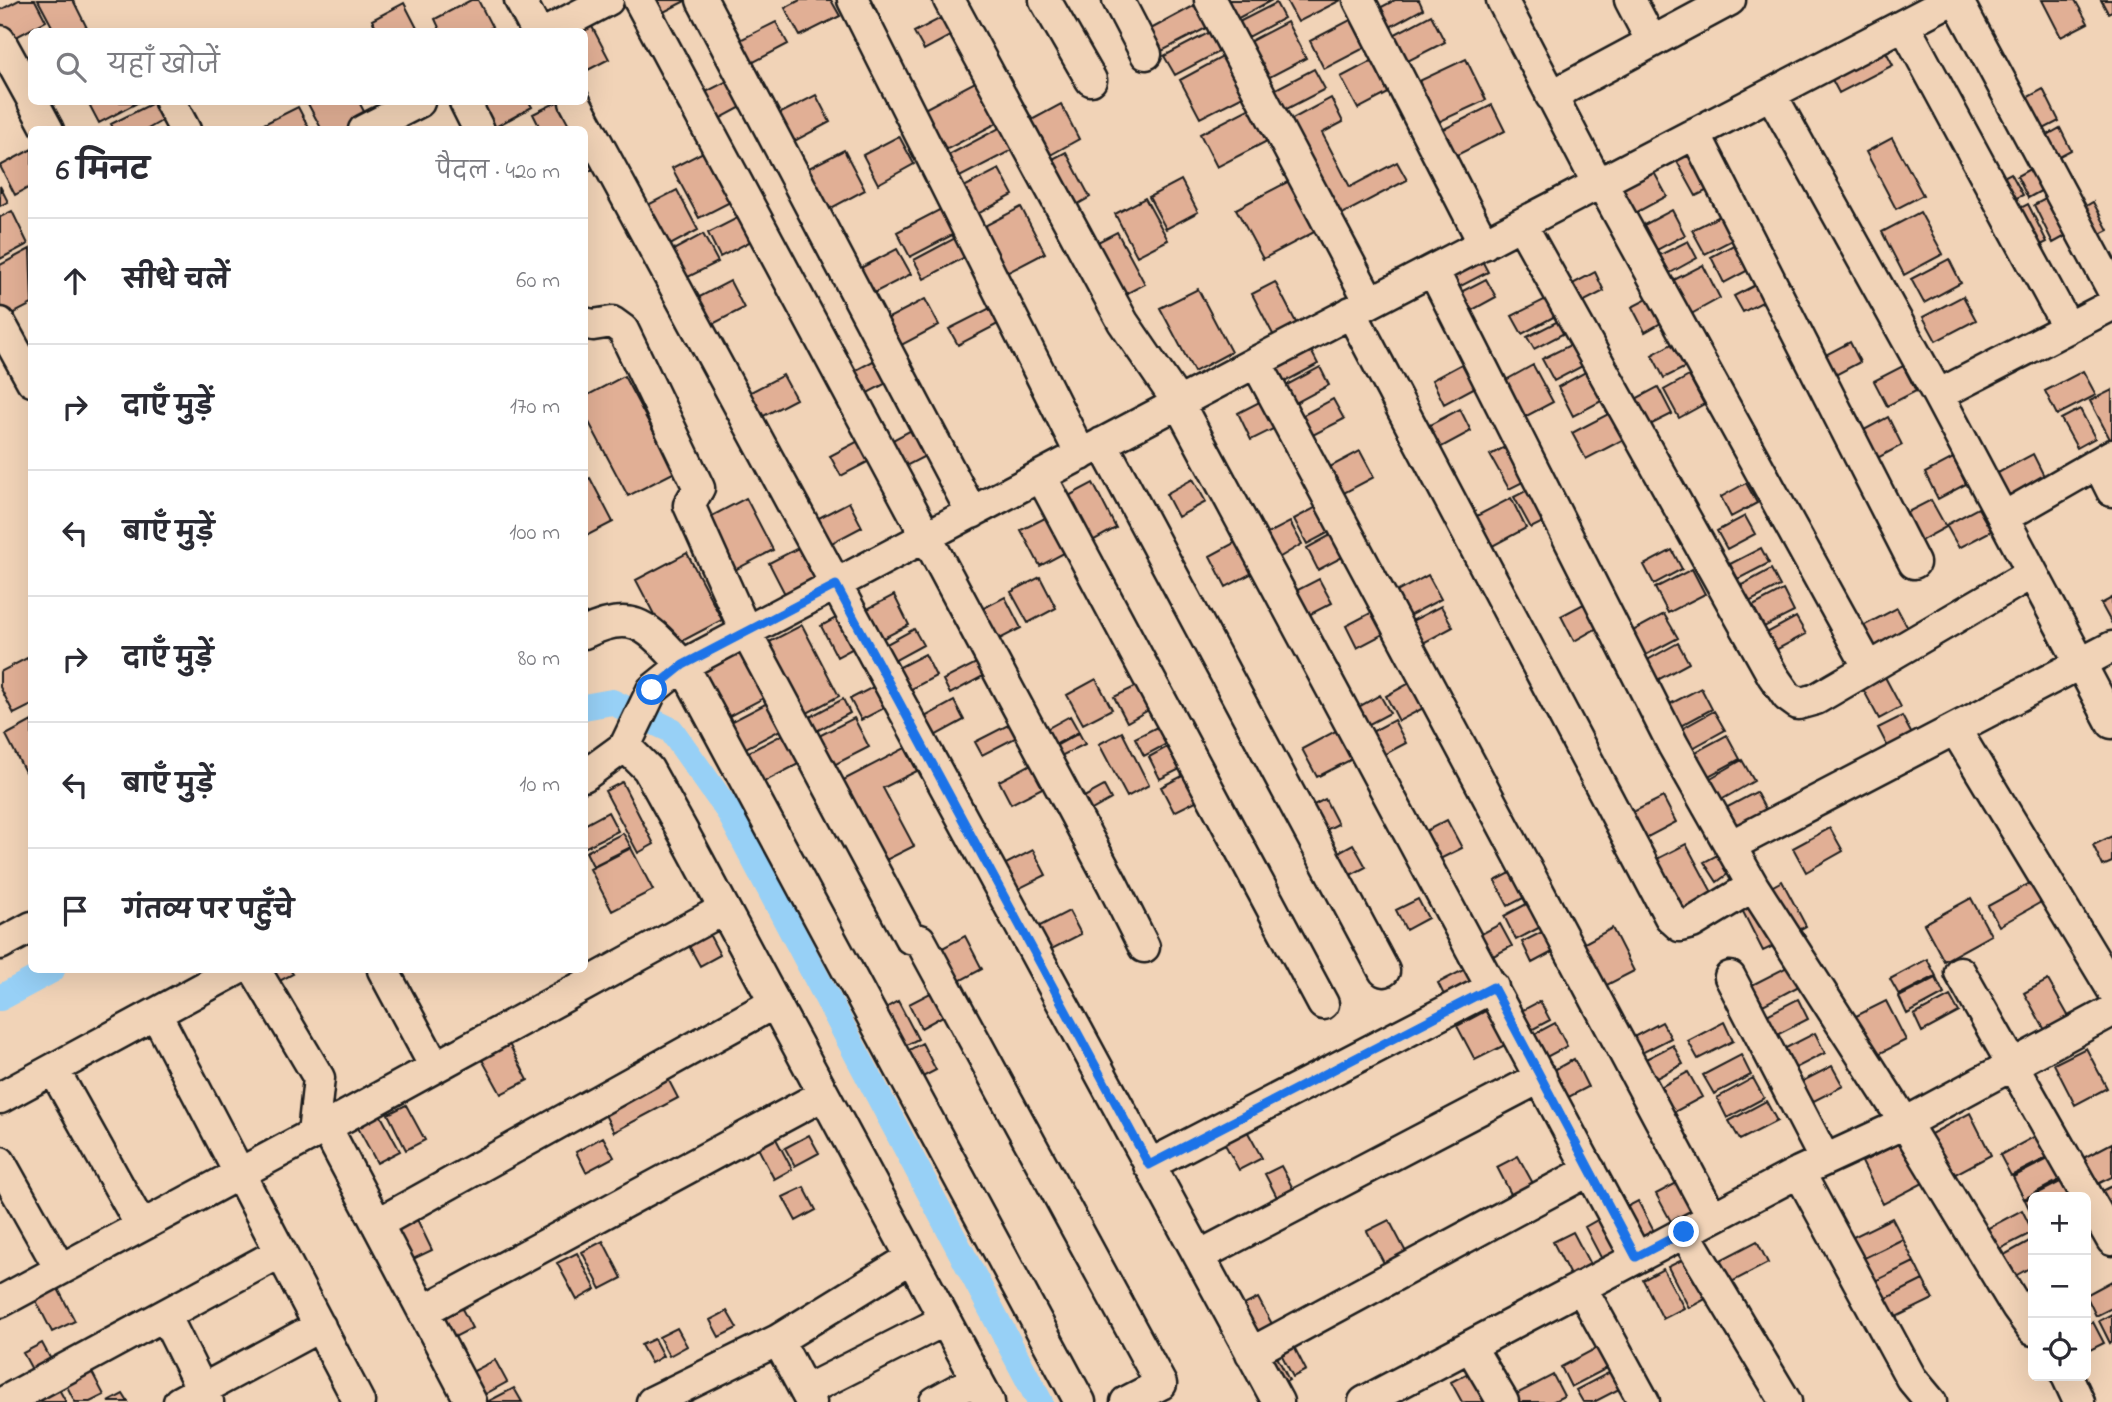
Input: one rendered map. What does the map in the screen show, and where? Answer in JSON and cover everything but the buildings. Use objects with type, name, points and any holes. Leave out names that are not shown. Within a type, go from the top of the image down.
[{"type":"street","points":[[520,0],[535,28]]},
{"type":"street","points":[[555,28],[608,0]]},
{"type":"street","points":[[639,0],[1144,947]]},
{"type":"street","points":[[702,0],[972,513]]},
{"type":"street","points":[[853,0],[1092,449],[1384,971]]},
{"type":"street","points":[[949,0],[1123,322],[1179,404],[1636,1257]]},
{"type":"street","points":[[1045,0],[1091,80]]},
{"type":"street","points":[[1118,0],[1146,54]]},
{"type":"street","points":[[1210,0],[1361,307],[1670,917],[1680,926],[1692,923],[1753,886]]},
{"type":"street","points":[[1359,0],[1483,244]]},
{"type":"street","points":[[1502,0],[1551,96],[1869,668]]},
{"type":"street","points":[[1630,0],[1652,42]]},
{"type":"street","points":[[588,773],[628,740],[652,690],[683,665],[1256,362],[1951,0]]},
{"type":"street","points":[[1957,0],[2112,289]]},
{"type":"street","points":[[1551,96],[1725,1]]},
{"type":"street","points":[[1904,25],[2068,328]]},
{"type":"street","points":[[0,41],[28,93]]},
{"type":"street","points":[[1771,94],[1938,395],[2112,723]]},
{"type":"street","points":[[35,105],[46,126]]},
{"type":"street","points":[[172,105],[183,126]]},
{"type":"street","points":[[372,126],[413,105]]},
{"type":"street","points":[[466,105],[477,126]]},
{"type":"street","points":[[577,105],[588,126]]},
{"type":"street","points":[[588,126],[1278,1402]]},
{"type":"street","points":[[1695,133],[1914,563]]},
{"type":"street","points":[[1521,224],[1773,676],[1787,696],[1798,704],[1816,699],[2032,573]]},
{"type":"street","points":[[1433,270],[1672,745],[1753,886],[1905,1123],[2028,1323]]},
{"type":"street","points":[[1938,395],[2112,305]]},
{"type":"street","points":[[588,324],[612,322],[623,330],[699,488],[689,505],[746,632],[910,938],[920,940],[1161,1384],[1126,1402]]},
{"type":"street","points":[[0,323],[28,374]]},
{"type":"street","points":[[1256,362],[1712,1217]]},
{"type":"street","points":[[2004,517],[2105,459],[2112,491]]},
{"type":"street","points":[[1041,476],[1323,1004]]},
{"type":"street","points":[[588,631],[628,621],[646,627],[683,665],[1080,1402]]},
{"type":"street","points":[[1730,846],[2112,647]]},
{"type":"street","points":[[1955,729],[2112,989]]},
{"type":"street","points":[[628,740],[648,769],[983,1391],[935,1402]]},
{"type":"street","points":[[0,1302],[724,909]]},
{"type":"street","points":[[0,944],[28,929]]},
{"type":"street","points":[[1960,972],[2112,1240]]},
{"type":"street","points":[[0,1098],[231,973]]},
{"type":"street","points":[[257,973],[320,1078],[319,1130],[377,1224],[471,1402]]},
{"type":"street","points":[[385,973],[435,1067]]},
{"type":"street","points":[[1730,977],[1812,1166],[1911,1378],[1931,1402]]},
{"type":"street","points":[[1149,1165],[1493,987]]},
{"type":"street","points":[[377,1224],[774,1003]]},
{"type":"street","points":[[1364,1402],[1712,1217],[1905,1123],[2112,1012]]},
{"type":"street","points":[[156,1014],[359,1402]]},
{"type":"street","points":[[54,1070],[141,1226]]},
{"type":"street","points":[[1199,1256],[1541,1077]]},
{"type":"street","points":[[423,1311],[823,1095]]},
{"type":"street","points":[[0,1162],[60,1269]]},
{"type":"street","points":[[1251,1353],[1590,1170]]},
{"type":"street","points":[[1684,1232],[1786,1402]]},
{"type":"street","points":[[4,1402],[281,1252]]},
{"type":"street","points":[[652,1402],[778,1339],[911,1258]]},
{"type":"street","points":[[1581,1287],[1644,1402]]},
{"type":"street","points":[[164,1315],[196,1398],[320,1326]]},
{"type":"street","points":[[778,1339],[808,1396],[945,1320]]},
{"type":"street","points":[[1470,1346],[1503,1402]]},
{"type":"street","points":[[2069,1381],[2079,1402]]},
{"type":"waterway","points":[[588,706],[612,702],[671,730],[729,812],[1040,1402]]},
{"type":"waterway","points":[[0,998],[46,973]]},
{"type":"route","points":[[652,690],[683,665],[836,585],[1149,1165],[1493,987],[1636,1257],[1684,1232]]}]
